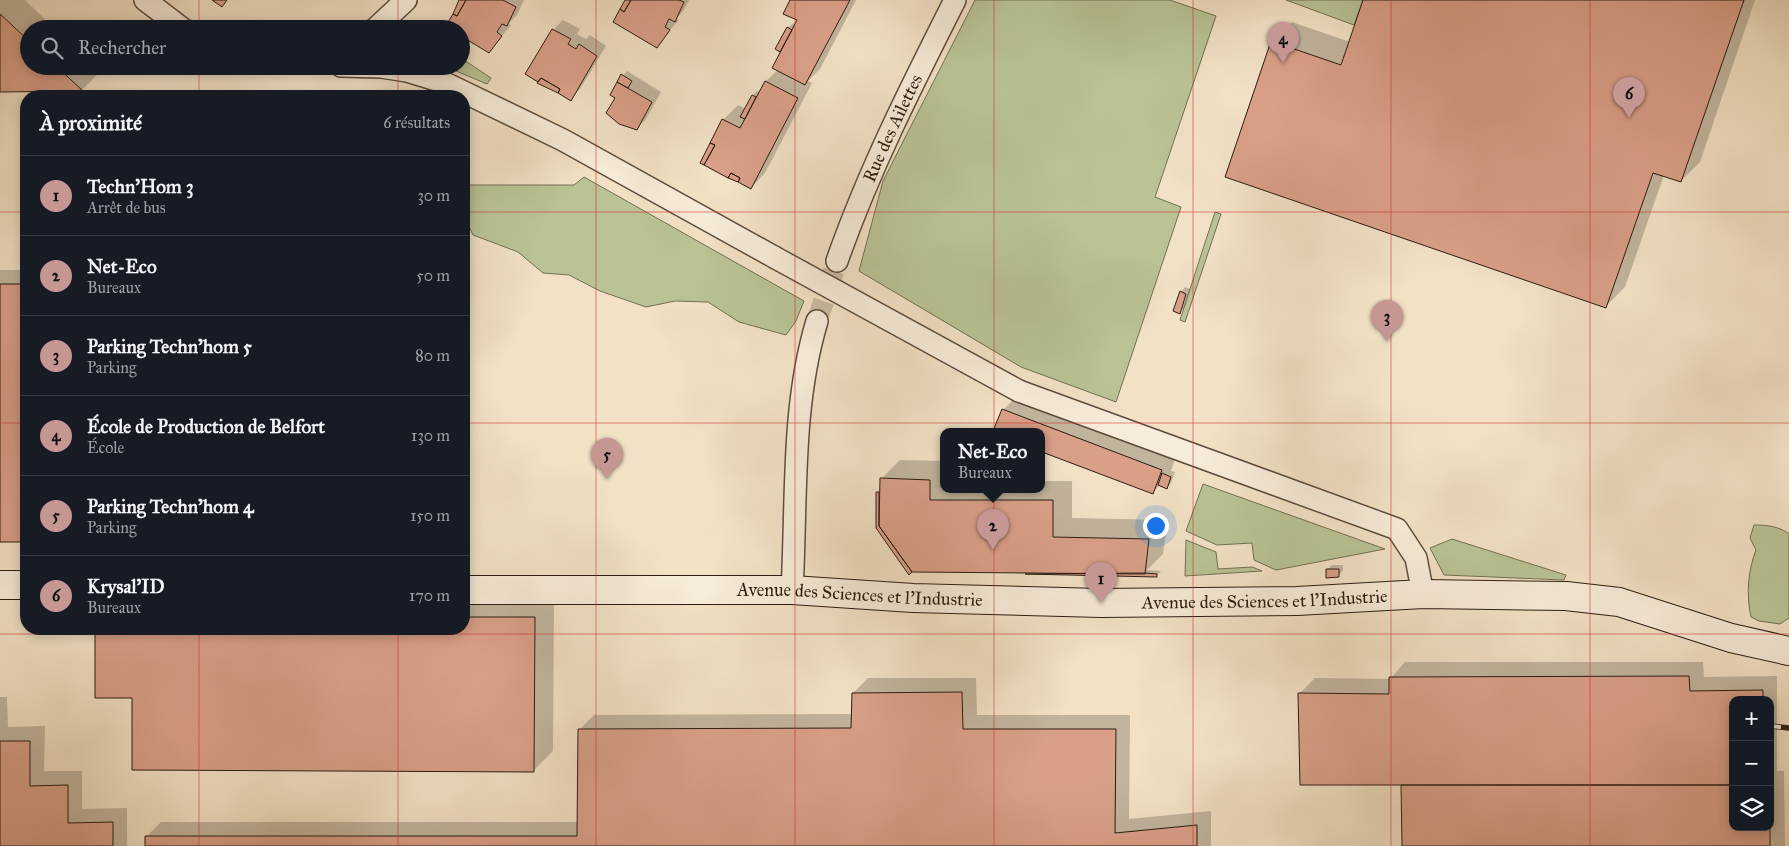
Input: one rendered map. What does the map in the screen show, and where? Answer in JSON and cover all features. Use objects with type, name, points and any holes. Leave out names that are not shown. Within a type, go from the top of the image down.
[{"type":"street","points":[[144,0],[170,20]]},
{"type":"street","name":"Rue des Ailettes","points":[[837,261],[855,210],[901,107],[955,0]]},
{"type":"street","points":[[384,20],[402,3]]},
{"type":"street","points":[[420,75],[443,82],[460,90]]},
{"type":"street","points":[[470,95],[564,140],[1019,391],[1397,529],[1416,558],[1423,594]]},
{"type":"street","points":[[792,590],[800,403],[810,346],[817,321]]},
{"type":"street","points":[[0,585],[20,585]]},
{"type":"street","name":"Avenue des Sciences et l'Industrie","points":[[470,590],[792,590],[913,598],[1101,603],[1297,601],[1423,594],[1566,596],[1619,602],[1731,638],[1789,651]]},
{"type":"green space","points":[[975,0],[1170,0],[1216,16],[1155,197],[1181,207],[1116,402],[1021,367],[859,271],[883,181]]},
{"type":"green space","points":[[1286,0],[1363,0],[1354,25]]},
{"type":"green space","points":[[470,64],[491,78],[487,84],[466,75],[470,75]]},
{"type":"green space","points":[[584,177],[804,301],[796,321],[786,335],[739,322],[708,302],[675,301],[646,307],[600,291],[569,275],[543,273],[518,252],[473,235],[470,229],[470,185],[574,185]]},
{"type":"green space","points":[[1215,212],[1221,214],[1185,322],[1180,320]]},
{"type":"green space","points":[[1203,484],[1385,549],[1276,570],[1254,560],[1252,543],[1217,545],[1186,531]]},
{"type":"green space","points":[[1754,525],[1777,528],[1789,534],[1789,618],[1780,624],[1759,621],[1751,617],[1749,583],[1751,566],[1756,550],[1750,538]]},
{"type":"green space","points":[[1452,539],[1566,575],[1564,580],[1444,575],[1430,548]]},
{"type":"green space","points":[[1186,540],[1216,552],[1218,569],[1252,567],[1262,571],[1185,576]]},
{"type":"building","points":[[212,0],[227,0],[222,7]]},
{"type":"building","points":[[459,0],[466,0],[457,16],[453,14]]},
{"type":"building","points":[[466,0],[503,0],[516,7],[507,26],[502,24],[497,32],[502,36],[489,53],[470,41],[470,20],[449,20],[453,14],[457,16]]},
{"type":"building","points":[[625,0],[631,0],[624,12],[620,9]]},
{"type":"building","points":[[631,0],[679,0],[684,2],[675,22],[669,19],[665,27],[670,30],[657,48],[613,22],[620,9],[624,12]]},
{"type":"building","points":[[790,0],[850,0],[805,85],[772,68],[797,20],[783,14]]},
{"type":"building","points":[[1363,0],[1744,0],[1681,182],[1653,173],[1606,308],[1225,177],[1271,41],[1341,65]]},
{"type":"building","points":[[0,14],[20,33],[20,75],[66,75],[82,90],[20,90],[20,92],[0,92]]},
{"type":"building","points":[[787,27],[792,30],[780,52],[775,49]]},
{"type":"building","points":[[552,29],[571,39],[568,44],[576,49],[579,44],[597,56],[571,101],[558,93],[560,89],[541,78],[538,82],[525,74]]},
{"type":"building","points":[[621,74],[632,81],[628,88],[617,82]]},
{"type":"building","points":[[541,78],[560,89],[558,93],[537,83]]},
{"type":"building","points":[[765,81],[798,98],[751,189],[738,182],[740,178],[731,173],[728,178],[704,165],[715,145],[710,143],[722,119],[740,128]]},
{"type":"building","points":[[617,82],[652,102],[637,130],[619,124],[606,113],[615,98],[610,95]]},
{"type":"building","points":[[752,95],[756,97],[745,119],[740,117]]},
{"type":"building","points":[[710,143],[715,145],[704,165],[700,163]]},
{"type":"building","points":[[731,173],[740,178],[738,182],[728,178]]},
{"type":"building","points":[[0,284],[20,284],[20,542],[0,542]]},
{"type":"building","points":[[1180,291],[1186,294],[1180,314],[1173,311]]},
{"type":"building","points":[[1002,409],[1162,470],[1153,494],[1045,453],[1045,428],[994,428]]},
{"type":"building","points":[[1162,473],[1171,477],[1167,489],[1158,485]]},
{"type":"building","points":[[880,478],[930,480],[930,500],[1053,500],[1053,537],[1149,539],[1145,574],[912,572],[879,526]]},
{"type":"building","points":[[876,492],[879,492],[879,526],[912,572],[909,575],[876,528]]},
{"type":"building","points":[[1326,569],[1339,569],[1339,577],[1326,578]]},
{"type":"building","points":[[1025,574],[1157,574],[1157,577]]},
{"type":"building","points":[[470,617],[535,617],[534,772],[132,770],[132,698],[95,698],[95,635],[470,635]]},
{"type":"building","points":[[1689,676],[1690,691],[1763,690],[1763,696],[1729,696],[1729,785],[1300,785],[1298,693],[1389,694],[1389,677]]},
{"type":"building","points":[[962,692],[963,729],[1116,729],[1115,833],[1197,825],[1197,846],[145,846],[145,836],[577,836],[578,729],[851,728],[852,693]]},
{"type":"building","points":[[0,741],[30,741],[30,786],[68,785],[68,823],[113,822],[113,846],[0,846]]},
{"type":"building","points":[[1401,785],[1729,785],[1729,831],[1770,831],[1770,846],[1402,846]]},
{"type":"tunnel","points":[[817,321],[837,261]]},
{"type":"railway","points":[[1774,726],[1789,728]]},
{"type":"place","name":"École de Production de Belfort","points":[[1283,63]]},
{"type":"place","name":"Krysal'ID","points":[[1629,118]]},
{"type":"place","name":"Parking Techn'hom 5","points":[[1387,341]]},
{"type":"place","name":"Parking Techn'hom 4","points":[[607,479]]},
{"type":"place","name":"Net-Eco","points":[[993,550]]},
{"type":"place","name":"Techn'Hom 3","points":[[1101,603]]}]
